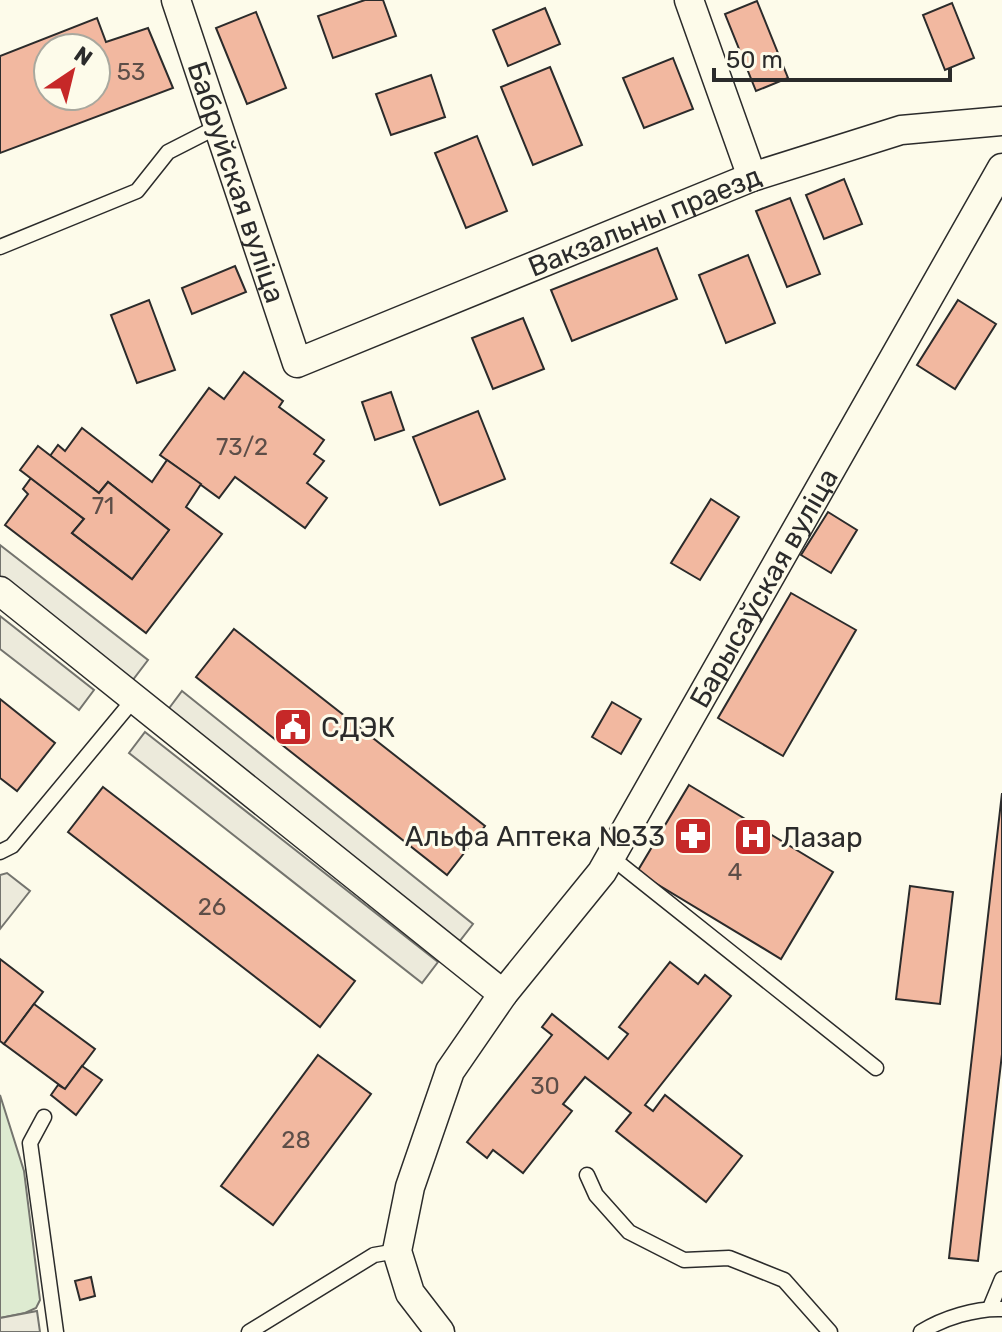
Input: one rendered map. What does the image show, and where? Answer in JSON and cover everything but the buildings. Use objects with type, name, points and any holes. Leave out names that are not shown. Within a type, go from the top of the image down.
[{"type":"street","name":"Бабруйская вуліца","points":[[176,0],[297,363]]},
{"type":"street","points":[[689,0],[752,177]]},
{"type":"street","name":"Вакзальны праезд","points":[[297,363],[752,177],[901,130],[1002,121]]},
{"type":"street","name":"Барысаўская вуліца","points":[[397,1251],[410,1187],[450,1071],[503,994],[602,872],[1002,168]]},
{"type":"street","points":[[0,591],[503,994]]},
{"type":"street","points":[[397,1251],[410,1293],[440,1332]]},
{"type":"lane","points":[[0,247],[137,191],[168,152],[217,127]]},
{"type":"lane","points":[[0,852],[12,846],[134,699]]},
{"type":"lane","points":[[611,857],[876,1068]]},
{"type":"lane","points":[[44,1117],[30,1143],[56,1332]]},
{"type":"lane","points":[[587,1175],[596,1195],[629,1232],[684,1260],[729,1258],[784,1280],[830,1332]]},
{"type":"lane","points":[[249,1332],[374,1255],[397,1251]]},
{"type":"lane","points":[[921,1332],[935,1322],[996,1308],[1002,1279]]},
{"type":"green space","points":[[0,1095],[24,1171],[40,1300],[36,1308],[25,1313],[0,1318]]},
{"type":"shaded area","points":[[0,545],[148,660],[132,681],[0,577]]},
{"type":"shaded area","points":[[0,616],[94,690],[79,710],[0,649]]},
{"type":"shaded area","points":[[182,691],[473,924],[459,942],[167,711]]},
{"type":"shaded area","points":[[145,732],[438,962],[422,983],[129,753]]},
{"type":"shaded area","points":[[7,873],[30,891],[0,929],[0,875]]},
{"type":"shaded area","points":[[37,1311],[40,1332],[0,1332],[0,1318]]},
{"type":"place","name":"СДЭК","points":[[293,727]]},
{"type":"place","name":"Альфа Аптека №33","points":[[693,836]]},
{"type":"place","name":"Лазар","points":[[753,837]]}]
